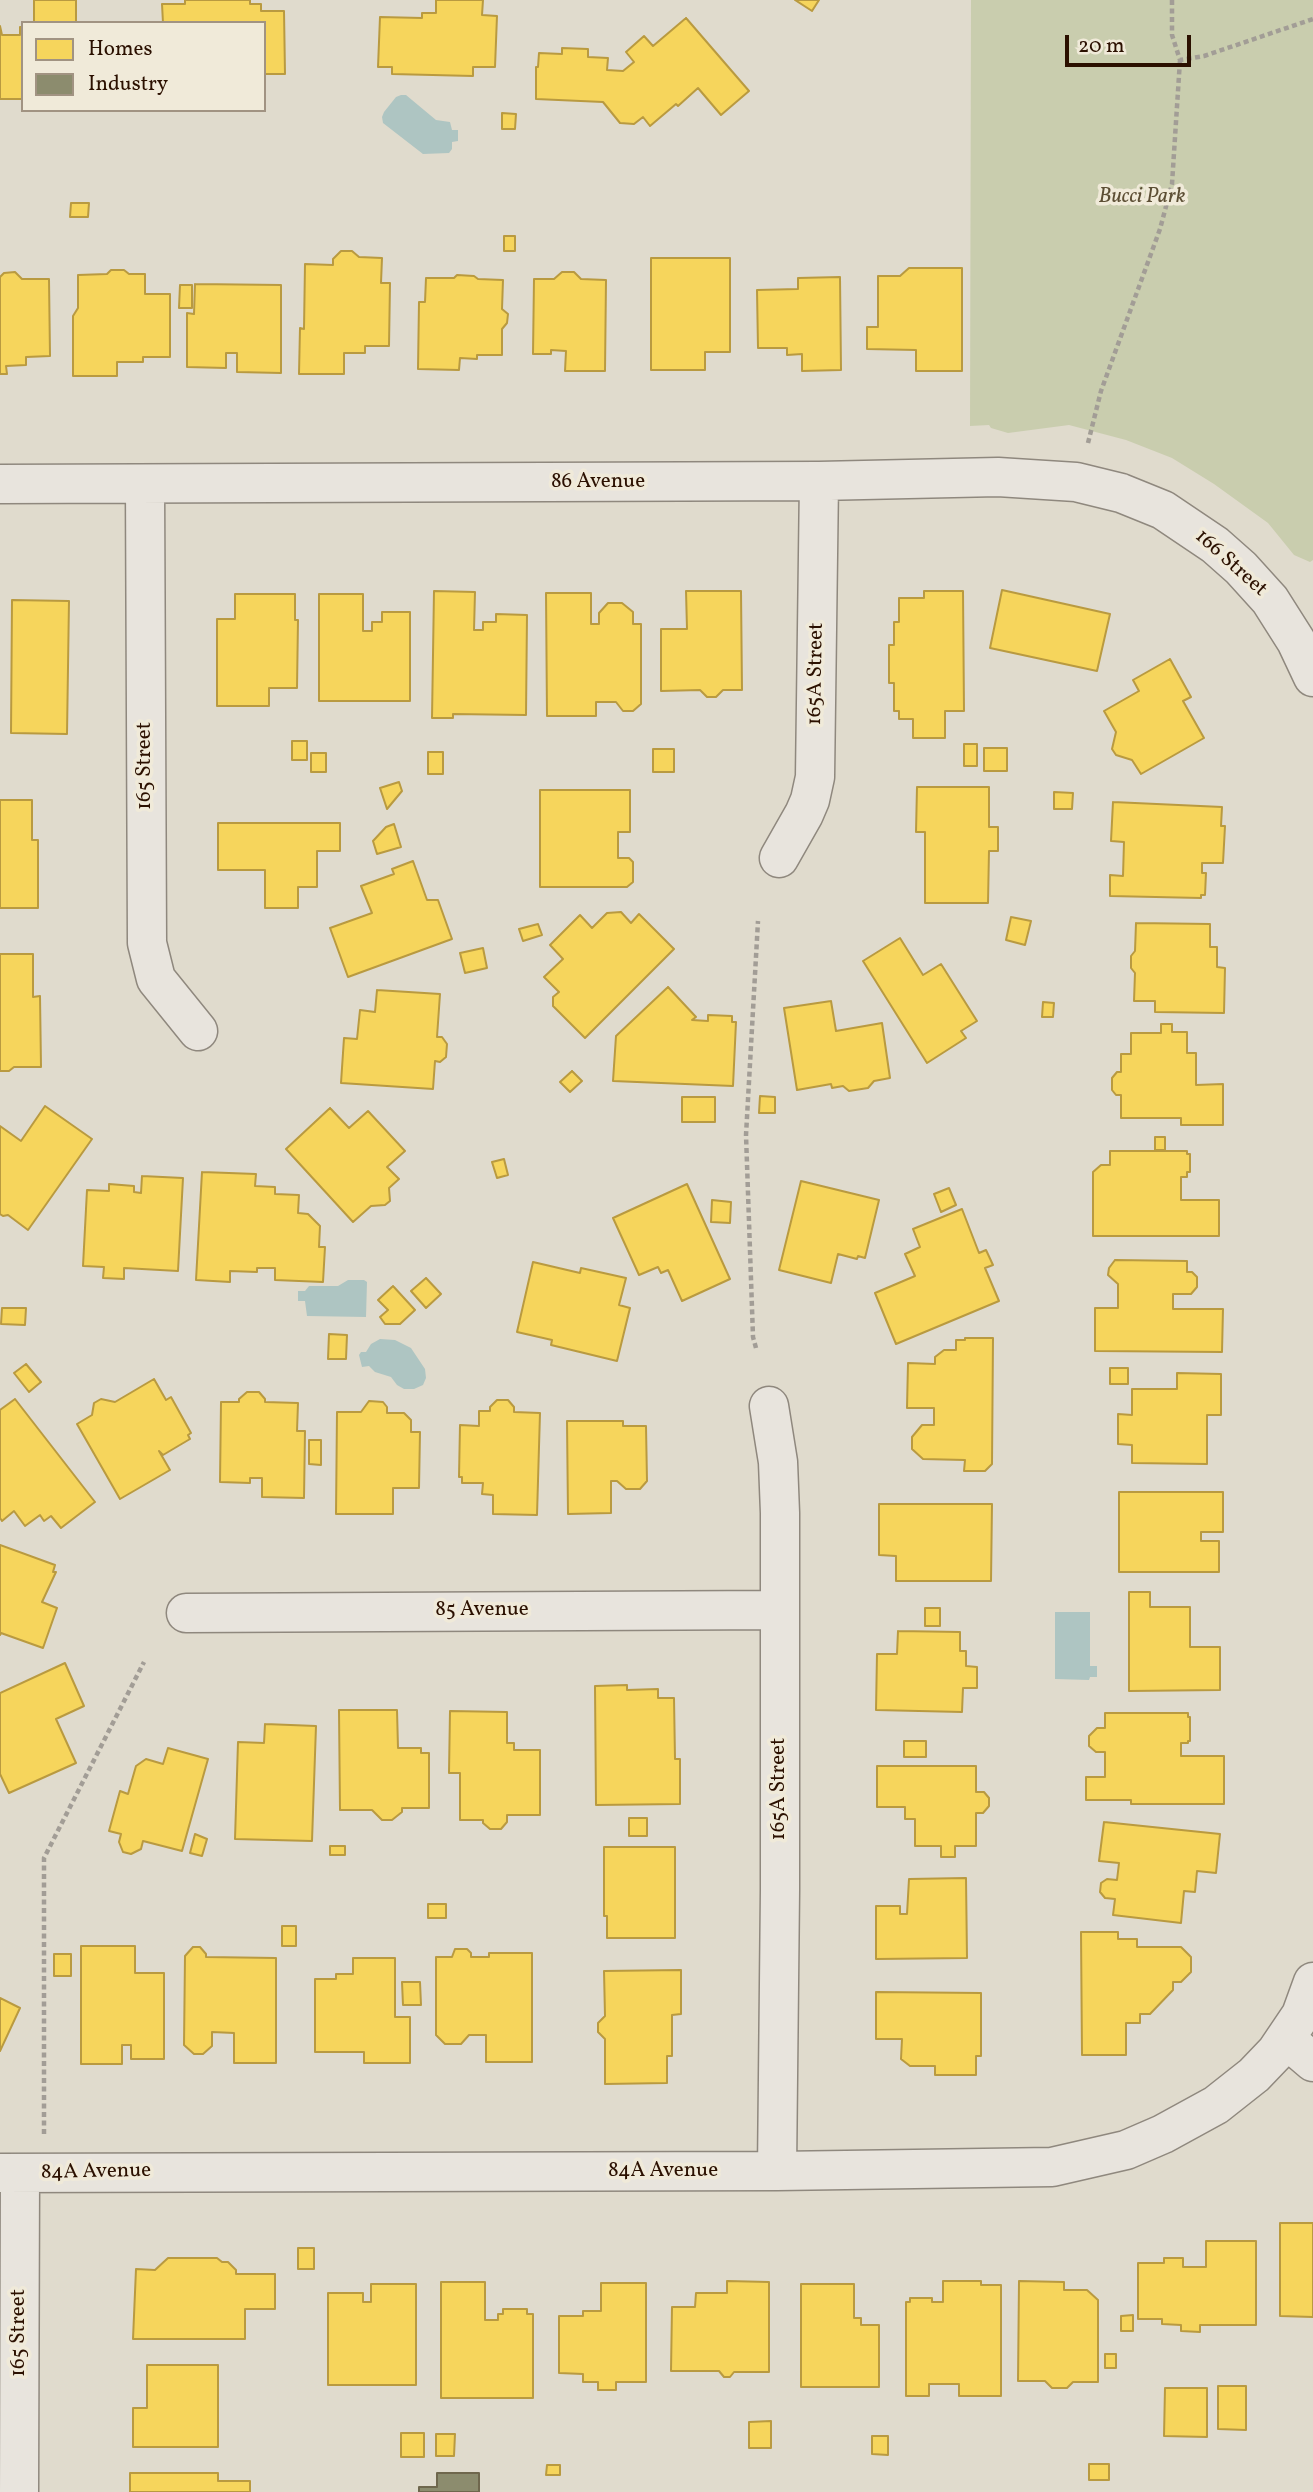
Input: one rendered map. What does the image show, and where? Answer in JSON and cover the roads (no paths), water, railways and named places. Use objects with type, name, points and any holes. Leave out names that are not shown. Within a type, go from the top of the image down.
[{"type":"street","name":"86 Avenue","points":[[0,484],[819,481],[1017,477],[1076,482],[1136,499],[1163,510],[1187,525]]},
{"type":"street","name":"165A Street","points":[[779,858],[804,814],[816,777],[819,481]]},
{"type":"street","name":"165 Street","points":[[145,485],[147,943],[156,979],[198,1031]]},
{"type":"street","name":"166 Street","points":[[1187,525],[1241,568],[1270,600],[1296,641],[1313,677]]},
{"type":"street","name":"165A Street","points":[[769,1406],[779,1480],[780,1891],[777,2171]]},
{"type":"street","name":"85 Avenue","points":[[186,1613],[779,1610]]},
{"type":"street","points":[[1299,2051],[1313,1982]]},
{"type":"street","name":"84A Avenue","points":[[10,2173],[1041,2169],[1126,2150],[1163,2134],[1202,2114],[1254,2075],[1299,2051]]},
{"type":"street","name":"165 Street","points":[[10,2173],[19,2492]]},
{"type":"water","points":[[406,95],[436,120],[450,122],[452,130],[458,130],[458,141],[452,142],[449,153],[423,154],[383,123],[384,112],[396,97]]},
{"type":"water","points":[[348,1280],[367,1282],[366,1317],[307,1316],[305,1301],[298,1301],[298,1291],[305,1291],[309,1286],[338,1286]]},
{"type":"water","points":[[380,1339],[395,1340],[411,1348],[425,1369],[426,1378],[423,1385],[404,1389],[391,1377],[375,1372],[369,1366],[362,1367],[359,1355]]},
{"type":"water","points":[[1055,1612],[1090,1612],[1090,1666],[1097,1666],[1097,1677],[1090,1677],[1089,1680],[1055,1679]]},
{"type":"park label","name":"Bucci Park","points":[[1142,198]]}]
